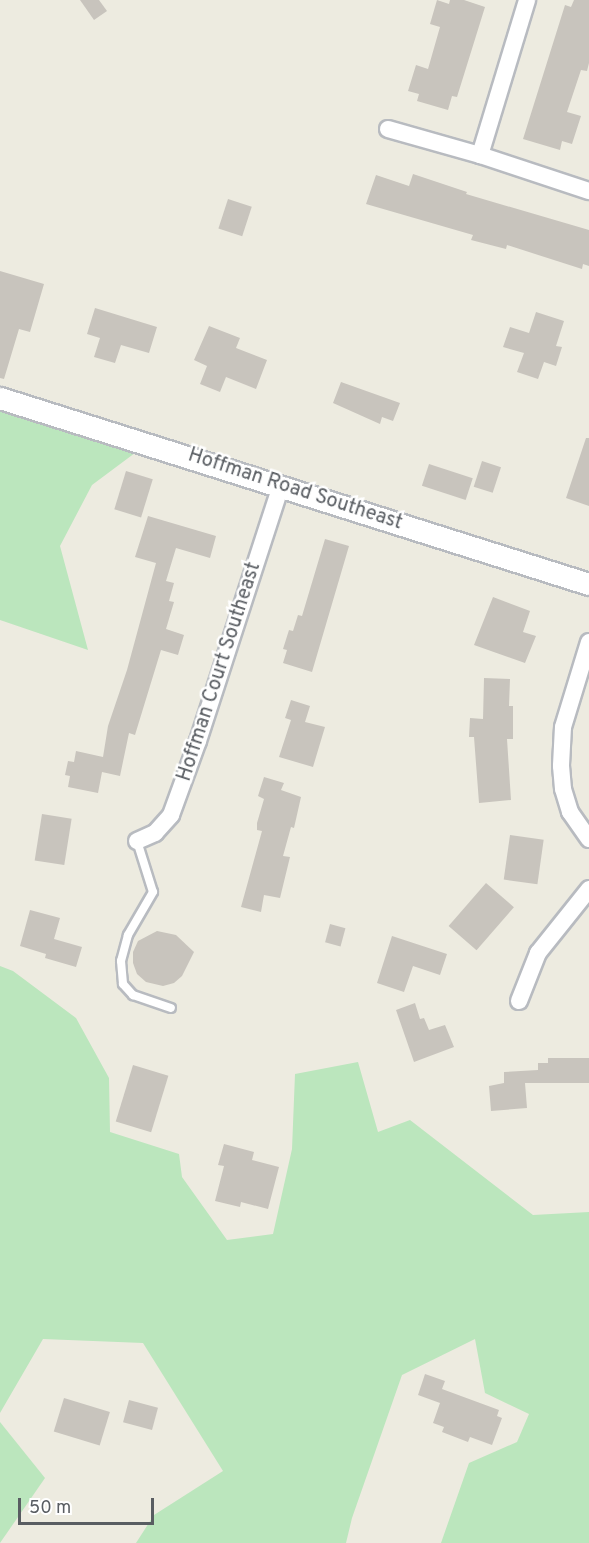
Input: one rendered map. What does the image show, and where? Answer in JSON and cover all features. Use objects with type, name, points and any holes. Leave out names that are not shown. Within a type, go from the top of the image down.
[{"type":"street","points":[[480,155],[527,0]]},
{"type":"street","points":[[388,129],[480,155],[589,191]]},
{"type":"street","name":"Hoffman Road Southeast","points":[[0,398],[589,584]]},
{"type":"street","name":"Hoffman Court Southeast","points":[[137,842],[155,833],[171,815],[198,741],[281,486]]},
{"type":"street","points":[[589,642],[563,727],[561,766],[563,789],[570,812],[589,838]]},
{"type":"street","points":[[519,1001],[538,953],[589,889]]},
{"type":"lane","points":[[137,842],[153,892],[128,934],[122,961],[123,984],[133,995],[171,1008]]},
{"type":"green space","points":[[0,398],[147,444],[92,485],[60,546],[88,650],[0,620]]},
{"type":"green space","points":[[0,966],[13,971],[76,1018],[109,1078],[110,1132],[179,1154],[182,1177],[227,1240],[273,1234],[292,1149],[295,1074],[358,1062],[378,1132],[410,1120],[533,1215],[589,1212],[589,1543],[441,1543],[469,1463],[517,1442],[529,1414],[485,1393],[475,1339],[402,1375],[352,1518],[346,1543],[136,1543],[154,1515],[223,1471],[143,1343],[43,1339],[0,1413]]},
{"type":"green space","points":[[0,1422],[45,1478],[0,1543]]},
{"type":"building","points":[[80,0],[99,0],[107,11],[94,20]]},
{"type":"building","points":[[437,0],[449,4],[450,0],[464,0],[485,7],[457,97],[452,96],[448,110],[417,101],[419,94],[408,91],[416,65],[428,69],[440,27],[430,24]]},
{"type":"building","points":[[574,0],[589,0],[589,63],[587,71],[581,70],[567,112],[581,116],[572,144],[562,141],[560,150],[523,139],[565,5],[571,7]]},
{"type":"building","points":[[413,174],[467,192],[466,194],[589,230],[589,266],[583,264],[582,269],[507,245],[506,249],[471,240],[473,235],[366,204],[376,175],[409,186]]},
{"type":"building","points":[[228,199],[252,207],[242,236],[218,228]]},
{"type":"building","points":[[0,271],[44,284],[30,332],[19,329],[4,379],[0,378]]},
{"type":"building","points":[[95,308],[157,327],[149,353],[121,345],[115,363],[94,357],[100,338],[87,334]]},
{"type":"building","points":[[536,312],[564,321],[556,346],[562,347],[556,366],[544,362],[538,379],[517,372],[524,353],[503,347],[510,327],[529,333]]},
{"type":"building","points":[[209,326],[240,338],[236,348],[267,360],[256,389],[226,377],[220,392],[200,384],[207,366],[194,360]]},
{"type":"building","points":[[341,382],[400,403],[393,421],[382,417],[380,424],[333,403]]},
{"type":"building","points":[[586,438],[589,438],[589,506],[566,498]]},
{"type":"building","points":[[482,461],[501,467],[493,493],[474,487]]},
{"type":"building","points":[[429,464],[473,478],[466,500],[422,486]]},
{"type":"building","points":[[126,471],[153,479],[141,517],[114,509]]},
{"type":"building","points":[[148,516],[216,536],[210,558],[176,548],[166,581],[174,583],[169,601],[174,602],[166,629],[184,635],[178,655],[161,650],[135,735],[129,733],[120,776],[102,772],[98,793],[68,787],[70,776],[65,775],[68,761],[74,762],[76,751],[103,757],[108,726],[127,670],[156,563],[135,557]]},
{"type":"building","points":[[325,539],[349,546],[312,672],[283,663],[287,650],[283,649],[289,630],[293,631],[298,615],[302,616]]},
{"type":"building","points":[[493,597],[530,611],[523,632],[536,636],[525,663],[474,645]]},
{"type":"building","points":[[484,678],[510,679],[509,706],[513,706],[513,739],[507,739],[511,800],[479,803],[474,737],[469,737],[470,718],[483,719]]},
{"type":"building","points":[[291,700],[310,706],[305,722],[325,727],[313,767],[279,757],[291,720],[285,718]]},
{"type":"building","points":[[264,777],[284,783],[281,790],[301,797],[294,828],[291,827],[283,856],[290,857],[280,898],[264,895],[261,912],[241,907],[262,831],[257,830],[257,823],[264,799],[258,796]]},
{"type":"building","points":[[42,814],[72,819],[64,865],[35,860]]},
{"type":"building","points":[[510,835],[544,840],[537,884],[504,880]]},
{"type":"building","points":[[486,883],[514,907],[477,950],[449,926]]},
{"type":"building","points":[[30,910],[60,918],[54,939],[82,947],[76,967],[45,958],[46,954],[20,946]]},
{"type":"building","points":[[330,924],[345,928],[341,946],[325,942]]},
{"type":"building","points":[[157,931],[176,935],[194,952],[182,976],[174,983],[163,986],[146,982],[137,974],[133,963],[133,952],[138,941]]},
{"type":"building","points":[[392,936],[447,954],[440,975],[413,966],[404,992],[377,983]]},
{"type":"building","points":[[415,1003],[420,1019],[424,1018],[429,1030],[445,1025],[454,1047],[414,1062],[396,1010]]},
{"type":"building","points":[[548,1058],[589,1058],[589,1083],[525,1083],[527,1108],[491,1111],[489,1086],[504,1083],[504,1072],[538,1070],[538,1063],[548,1063]]},
{"type":"building","points":[[133,1065],[168,1076],[151,1132],[116,1121]]},
{"type":"building","points":[[224,1144],[254,1152],[252,1160],[279,1167],[268,1209],[241,1202],[240,1207],[215,1201],[224,1166],[218,1165]]},
{"type":"building","points":[[425,1374],[445,1381],[442,1389],[499,1410],[497,1416],[502,1418],[492,1445],[470,1437],[468,1442],[442,1432],[444,1427],[433,1423],[440,1403],[418,1395]]},
{"type":"building","points":[[64,1398],[110,1412],[100,1446],[54,1431]]},
{"type":"building","points":[[129,1400],[158,1408],[152,1430],[123,1422]]}]
